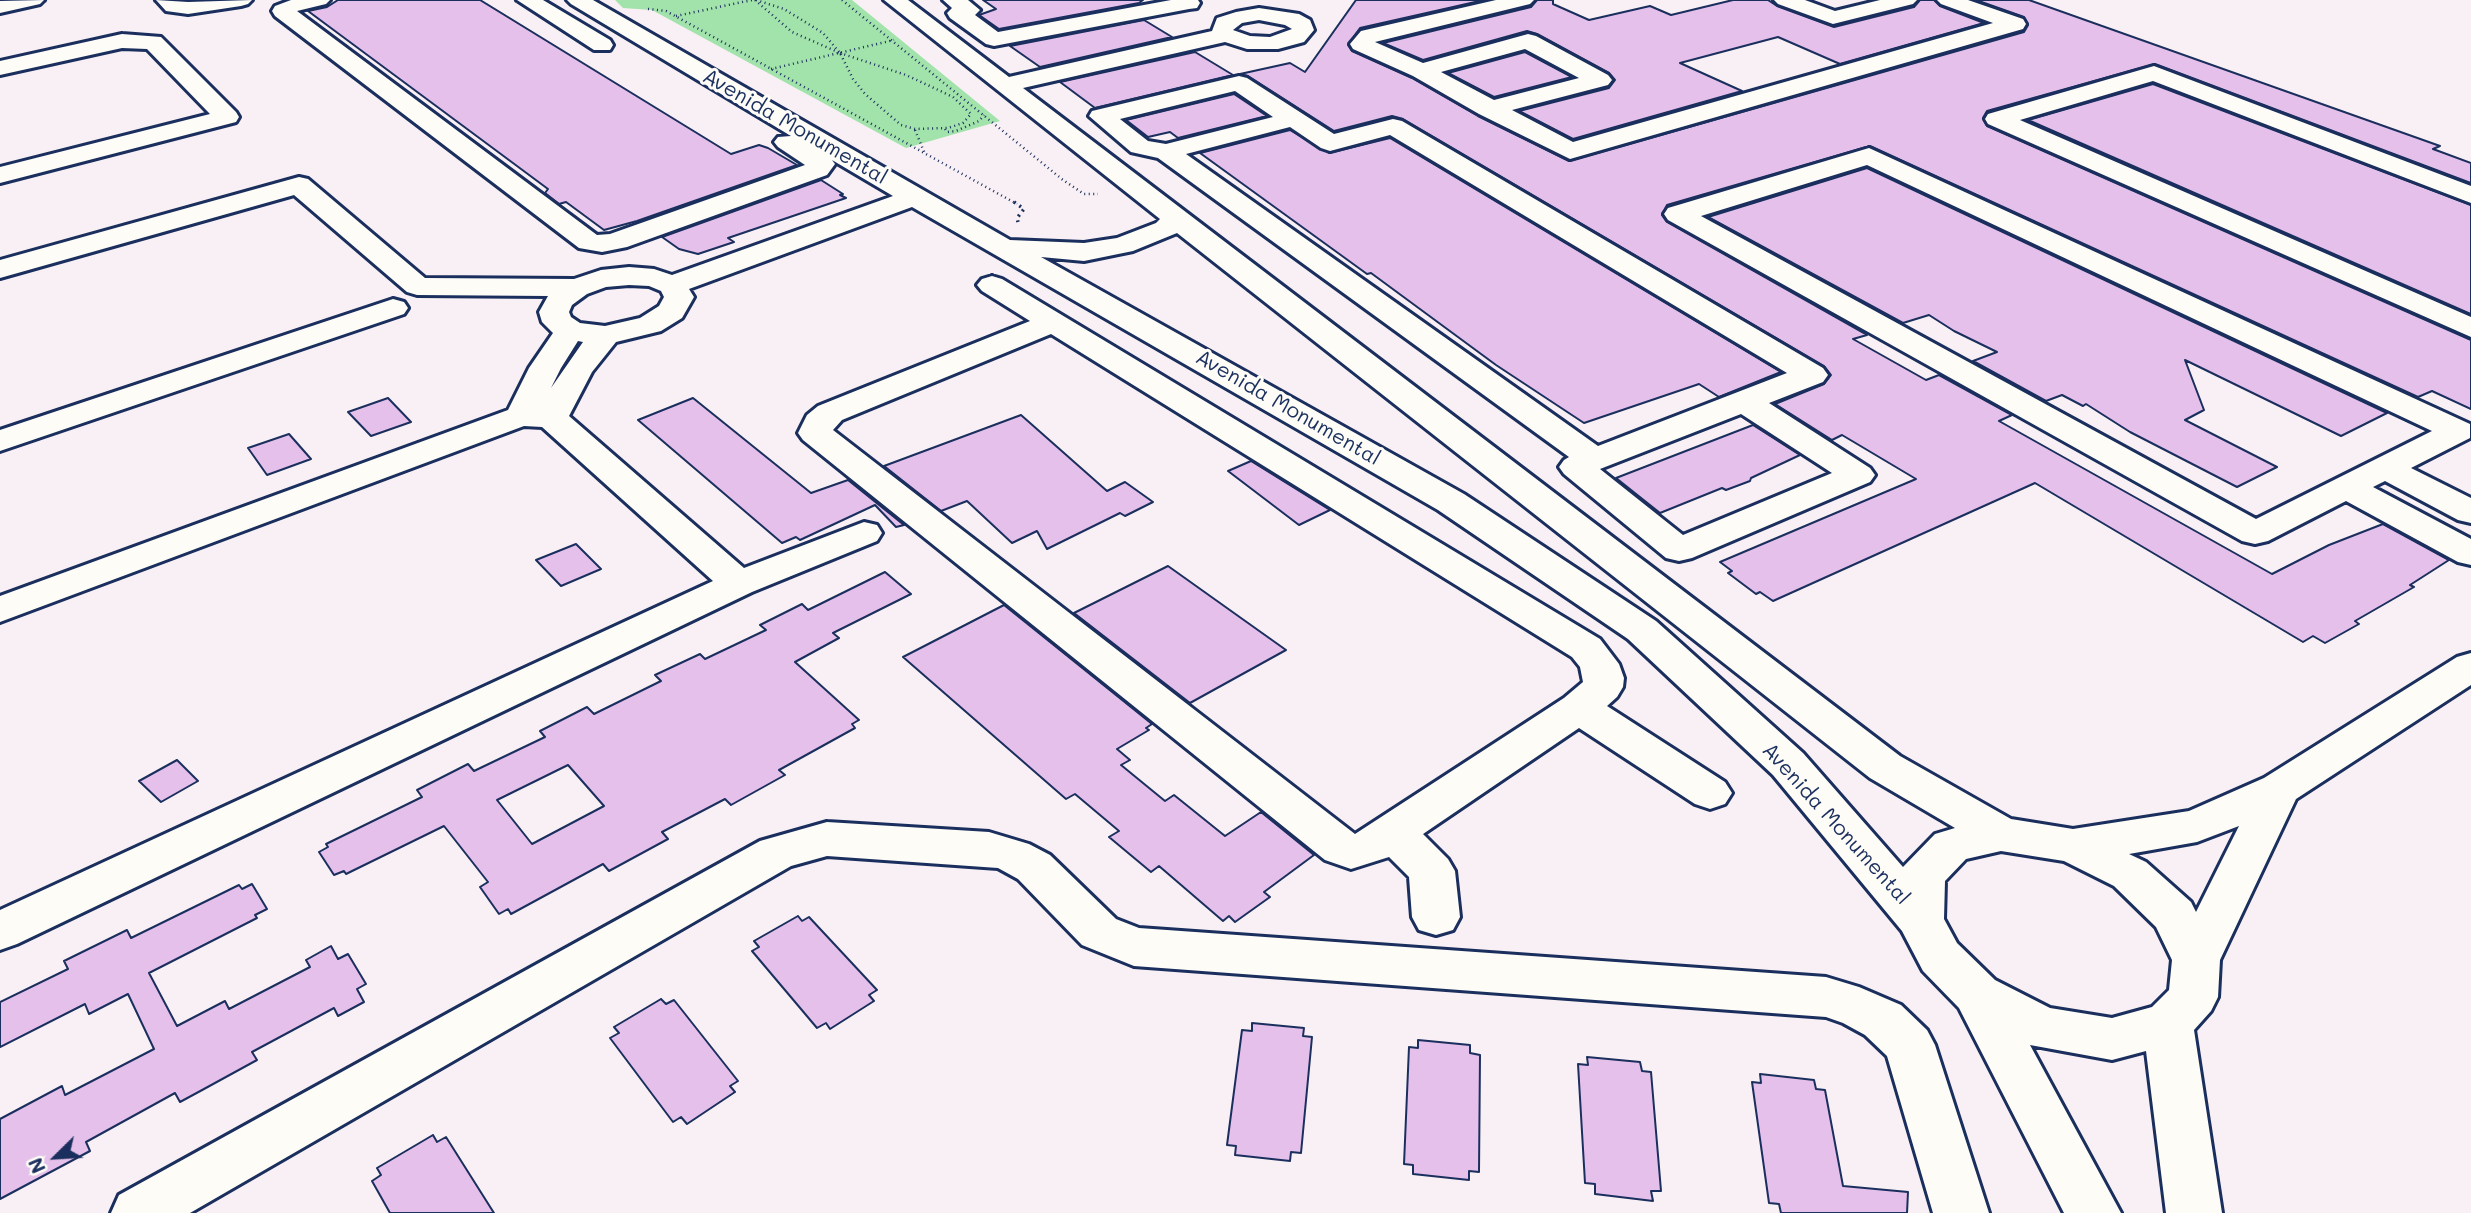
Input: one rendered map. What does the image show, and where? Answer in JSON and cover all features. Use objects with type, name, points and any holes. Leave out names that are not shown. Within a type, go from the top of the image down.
[{"type":"street","points":[[0,7],[33,0]]},
{"type":"street","points":[[0,68],[122,41],[161,17],[241,0]]},
{"type":"street","points":[[319,0],[288,7],[283,12],[589,242],[602,244],[631,236],[818,169],[822,164],[779,138],[765,138]]},
{"type":"street","points":[[528,0],[644,54]]},
{"type":"street","points":[[895,0],[1885,767],[2001,834],[2073,846],[2130,874],[2174,915],[2196,960]]},
{"type":"street","points":[[954,0],[968,10],[958,13],[994,39],[1188,2],[1184,0]]},
{"type":"street","points":[[1003,85],[1226,35],[1247,42],[1270,44],[1333,37],[1523,0]]},
{"type":"street","points":[[1785,0],[1833,18],[1906,0]]},
{"type":"street","points":[[1226,35],[1222,30],[1225,23],[1273,8],[1302,25],[1421,71],[1570,151],[2015,24],[1948,0]]},
{"type":"street","name":"Avenida Monumental","points":[[590,3],[644,54],[1006,247],[1451,502],[1642,631],[1788,764],[1920,919]]},
{"type":"street","points":[[161,17],[205,7]]},
{"type":"street","points":[[0,175],[227,117],[161,17]]},
{"type":"street","points":[[1421,71],[1528,41],[1600,80],[1488,109]]},
{"type":"street","points":[[2471,195],[2154,73],[1997,119],[2471,328]]},
{"type":"street","points":[[1595,460],[1166,152],[1140,147],[1101,116],[1239,83],[1329,143],[1393,126],[1812,375],[1744,401],[1595,460],[1576,467],[1679,550],[1858,475],[1744,401]]},
{"type":"street","points":[[1166,152],[1293,119]]},
{"type":"street","points":[[1869,156],[2458,430],[2385,468],[2255,533],[1678,214],[1869,156]]},
{"type":"street","points":[[0,269],[299,185],[414,297],[482,312],[562,321],[605,335],[650,325],[671,312],[679,297],[672,285],[654,278],[629,276],[601,279],[577,288],[560,300],[562,321],[545,368],[536,417]]},
{"type":"street","points":[[672,285],[914,197]]},
{"type":"street","points":[[1006,247],[1084,252],[1124,245],[1166,229],[1175,218]]},
{"type":"street","points":[[631,236],[662,255]]},
{"type":"street","points":[[1094,298],[1105,270],[1133,257],[1181,249],[1221,254]]},
{"type":"street","points":[[992,285],[1053,322],[1256,447],[1586,648],[1599,664],[1604,678],[1603,687],[1579,708],[1393,833],[1361,851],[1351,852],[1341,848],[815,433],[819,422],[830,413],[1053,322]]},
{"type":"street","points":[[1287,305],[1352,285]]},
{"type":"street","points":[[0,441],[414,297],[577,288]]},
{"type":"street","points":[[0,610],[536,417],[605,335]]},
{"type":"street","points":[[536,417],[739,584]]},
{"type":"street","points":[[1256,447],[1309,420]]},
{"type":"street","points":[[2385,468],[2471,512]]},
{"type":"street","points":[[2346,487],[2471,554]]},
{"type":"street","points":[[0,931],[739,584],[864,533]]},
{"type":"street","points":[[2073,846],[2197,826],[2279,789],[2471,666]]},
{"type":"street","points":[[1579,708],[1710,793]]},
{"type":"street","points":[[2001,834],[1951,846],[1922,876],[1920,919],[1940,957],[1977,993],[2042,1028],[2112,1039],[2168,1024],[2193,997],[2196,960],[2279,789]]},
{"type":"street","points":[[1393,833],[1432,871],[1436,917]]},
{"type":"street","points":[[139,1213],[776,853],[827,839],[989,849],[1013,856],[1034,867],[1099,932],[1134,947],[1826,997],[1859,1007],[1883,1020],[1909,1045],[1961,1213]]},
{"type":"street","points":[[1977,993],[2093,1213]]},
{"type":"street","points":[[2168,1024],[2194,1213]]},
{"type":"path","points":[[676,17],[755,0],[802,18],[823,33],[839,53],[865,94],[901,125],[915,129],[945,129],[963,123],[971,114],[967,107],[953,97],[906,75],[839,53],[781,24],[755,0]]},
{"type":"path","points":[[842,0],[1063,180],[1084,194],[1098,194]]},
{"type":"path","points":[[643,9],[666,11],[926,155],[1004,195],[1024,209],[1017,218],[1018,224],[1055,250]]},
{"type":"path","points":[[771,69],[894,40]]},
{"type":"path","points":[[945,129],[947,132],[956,131],[979,121],[984,115]]},
{"type":"path","points":[[915,129],[926,155]]},
{"type":"green space","points":[[615,0],[852,0],[1000,121],[906,148],[652,10],[623,8]]},
{"type":"building","points":[[338,0],[480,0],[731,154],[759,145],[797,165],[604,230],[566,202],[559,204],[545,193],[548,189],[308,11],[327,7]]},
{"type":"building","points":[[983,0],[1143,0],[1139,3],[999,29],[979,15],[996,9]]},
{"type":"building","points":[[1356,0],[1484,0],[1360,28],[1348,45],[1352,51],[1412,78],[1478,116],[1569,161],[2024,32],[2028,25],[2024,17],[1976,0],[2029,0],[2440,146],[2433,149],[2471,163],[2471,183],[2155,64],[1987,111],[1983,118],[1987,126],[2471,340],[2471,409],[2432,391],[2418,397],[1870,146],[1667,205],[1662,215],[1667,222],[1867,335],[1853,339],[1926,380],[1939,375],[2012,415],[1999,421],[2272,574],[2329,545],[2383,524],[2449,560],[2410,585],[2414,587],[2355,621],[2359,624],[2325,643],[2313,636],[2303,642],[2035,483],[1773,601],[1760,592],[1756,594],[1728,573],[1732,571],[1720,562],[1916,479],[1842,435],[1832,440],[1775,404],[1824,384],[1831,375],[1824,366],[1403,119],[1392,116],[1334,131],[1248,76],[1240,74],[1290,63],[1305,72]]},
{"type":"building","points":[[1537,0],[1553,0],[1553,4],[1589,20],[1650,6],[1671,15],[1733,0],[1768,0],[1777,6],[1834,27],[1914,7],[1920,0],[1934,0],[1940,6],[1984,23],[1840,64],[1778,37],[1680,63],[1742,91],[1573,139],[1519,111],[1609,88],[1615,80],[1609,73],[1537,34],[1527,31],[1423,60],[1383,43],[1531,7]]},
{"type":"building","points":[[1144,20],[1172,37],[1040,67],[1010,46]]},
{"type":"building","points":[[1195,52],[1233,75],[1095,108],[1060,82]]},
{"type":"building","points":[[1525,52],[1572,77],[1494,97],[1448,73]]},
{"type":"building","points":[[2153,84],[2471,205],[2471,314],[2028,120]]},
{"type":"building","points":[[1234,94],[1267,116],[1178,138],[1170,132],[1148,137],[1126,120]]},
{"type":"building","points":[[1290,130],[1329,153],[1390,138],[1781,372],[1719,397],[1699,384],[1584,423],[1496,365],[1200,153]]},
{"type":"building","points":[[1867,168],[2387,413],[2341,436],[2185,360],[2204,410],[2185,420],[2277,467],[2237,487],[2130,432],[2086,404],[2083,406],[2062,395],[2046,401],[1973,361],[1997,352],[1954,331],[1929,315],[1903,323],[1708,217]]},
{"type":"building","points":[[821,180],[846,198],[728,238],[734,242],[698,254],[679,249],[662,237]]},
{"type":"building","points":[[388,398],[411,422],[371,436],[348,412]]},
{"type":"building","points":[[693,398],[811,493],[848,480],[904,525],[896,527],[875,505],[800,540],[796,537],[782,543],[638,420]]},
{"type":"building","points":[[1021,415],[1107,491],[1125,482],[1153,502],[1125,516],[1120,513],[1047,549],[1037,531],[1012,543],[967,501],[941,511],[884,466]]},
{"type":"building","points":[[1753,425],[1800,455],[1751,478],[1750,481],[1726,490],[1722,488],[1660,513],[1616,478]]},
{"type":"building","points":[[289,434],[311,459],[267,475],[248,448]]},
{"type":"building","points":[[1251,461],[1330,510],[1299,525],[1228,471]]},
{"type":"building","points":[[576,544],[601,569],[561,586],[536,560]]},
{"type":"building","points":[[1168,566],[1286,650],[1190,703],[1074,613]]},
{"type":"building","points":[[885,572],[911,594],[833,633],[839,638],[795,662],[859,720],[852,724],[855,728],[779,770],[785,775],[731,805],[725,799],[662,832],[668,839],[609,871],[603,864],[511,914],[508,909],[499,914],[480,887],[488,882],[444,826],[346,874],[344,871],[334,875],[319,852],[328,847],[326,844],[422,797],[417,790],[468,764],[474,771],[545,737],[540,731],[587,707],[594,714],[661,681],[655,675],[700,654],[705,659],[766,630],[760,625],[802,604],[808,610]],"holes":[[[568,765],[604,806],[532,844],[497,800]]]},
{"type":"building","points":[[1004,605],[1152,724],[1146,728],[1149,730],[1117,749],[1130,760],[1121,765],[1165,801],[1174,795],[1225,836],[1261,812],[1314,855],[1264,892],[1270,897],[1235,922],[1229,916],[1223,921],[1159,866],[1151,872],[1109,837],[1119,831],[1075,794],[1066,799],[903,657]]},
{"type":"building","points":[[177,760],[198,781],[161,802],[139,781]]},
{"type":"building","points":[[252,884],[267,909],[255,915],[257,918],[149,973],[177,1026],[225,1001],[229,1009],[310,967],[306,960],[331,946],[338,959],[348,954],[366,984],[357,989],[364,1002],[338,1016],[334,1008],[252,1052],[257,1060],[180,1102],[175,1093],[86,1142],[90,1151],[0,1199],[0,1119],[62,1086],[65,1095],[154,1049],[128,994],[89,1014],[85,1004],[0,1047],[0,1002],[68,969],[64,961],[127,930],[131,938],[239,885],[242,889]]},
{"type":"building","points":[[798,916],[802,921],[809,917],[877,990],[869,995],[874,1001],[830,1029],[826,1023],[817,1028],[752,951],[759,947],[754,941]]},
{"type":"building","points":[[661,999],[666,1004],[674,1000],[738,1081],[730,1086],[735,1092],[687,1124],[681,1117],[673,1122],[610,1038],[619,1033],[614,1027]]},
{"type":"building","points":[[1252,1023],[1304,1028],[1303,1036],[1312,1037],[1301,1153],[1291,1152],[1290,1161],[1235,1155],[1236,1146],[1227,1145],[1242,1030],[1252,1031]]},
{"type":"building","points":[[1418,1040],[1470,1045],[1470,1053],[1480,1055],[1479,1172],[1469,1171],[1469,1180],[1413,1174],[1413,1165],[1404,1164],[1409,1047],[1418,1048]]},
{"type":"building","points":[[1587,1057],[1640,1062],[1642,1071],[1651,1072],[1661,1191],[1651,1191],[1653,1201],[1595,1194],[1595,1184],[1585,1183],[1578,1064],[1588,1065]]},
{"type":"building","points":[[1760,1074],[1814,1080],[1816,1089],[1825,1090],[1843,1186],[1908,1192],[1907,1213],[1781,1213],[1779,1204],[1769,1203],[1752,1082],[1761,1083]]},
{"type":"building","points":[[433,1135],[437,1142],[446,1137],[494,1213],[390,1213],[372,1181],[381,1175],[377,1168]]}]
